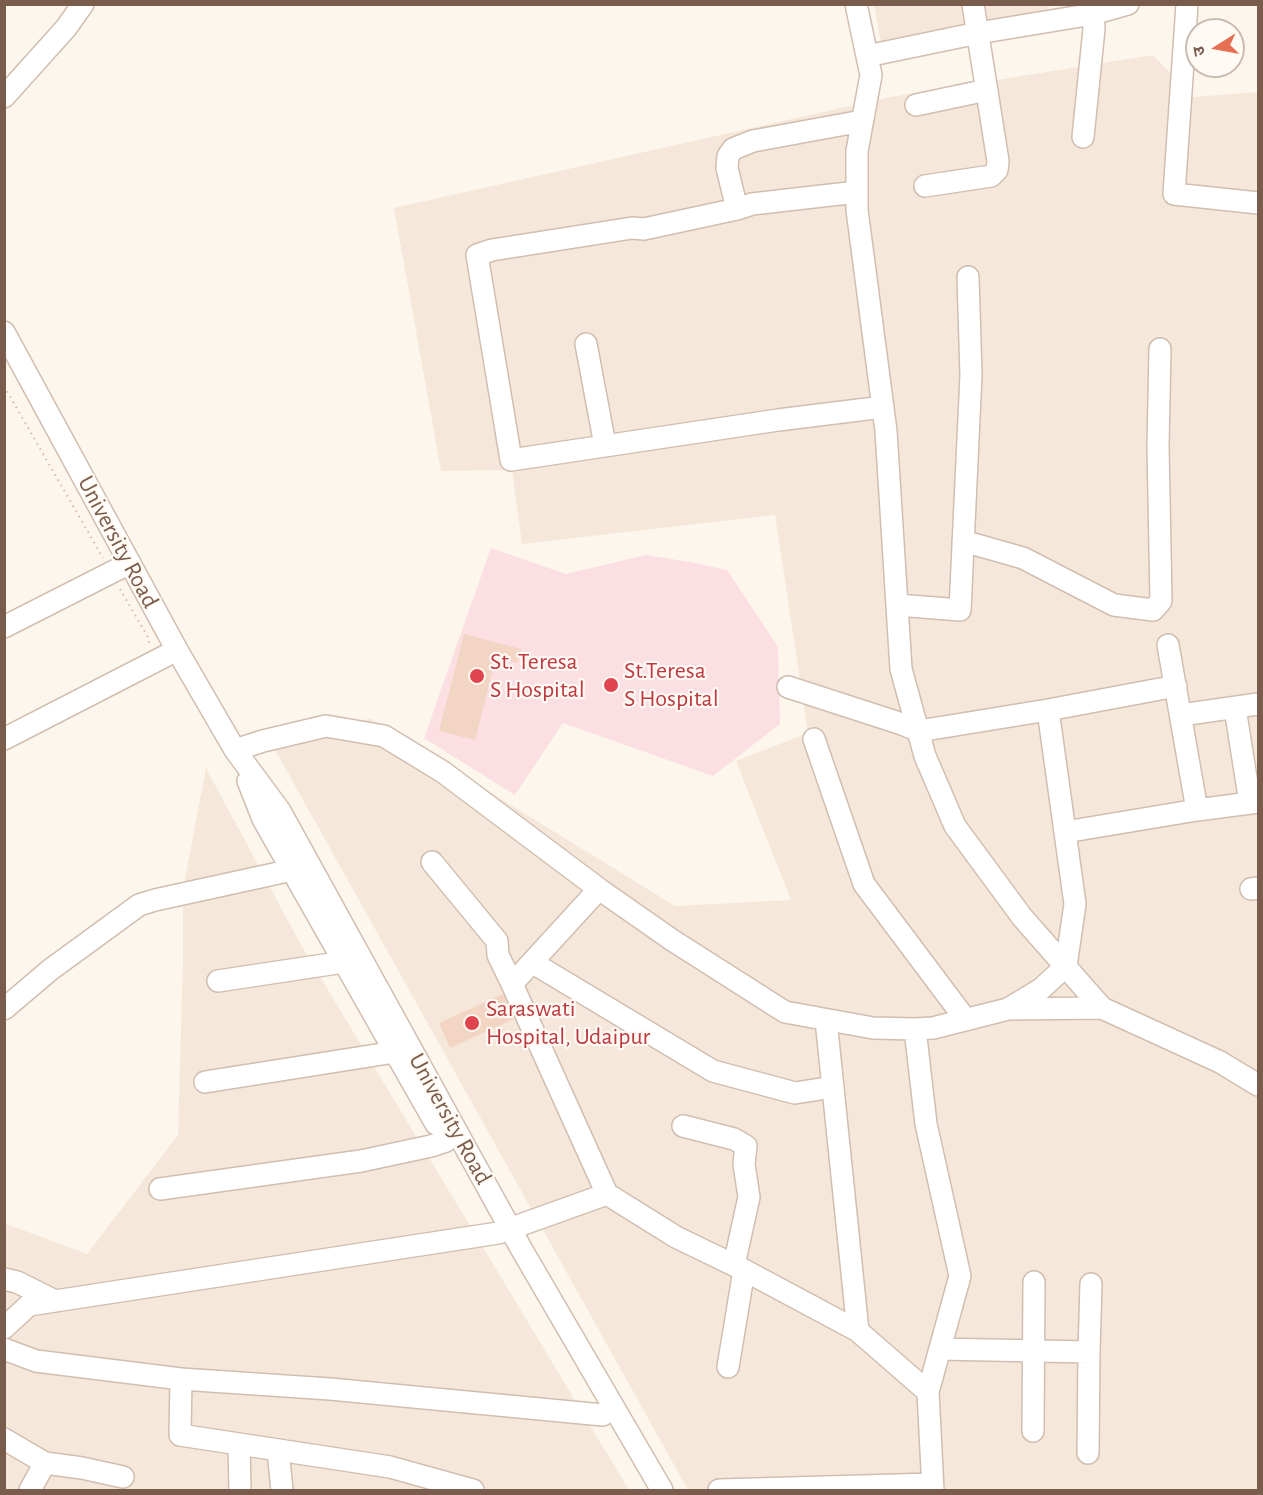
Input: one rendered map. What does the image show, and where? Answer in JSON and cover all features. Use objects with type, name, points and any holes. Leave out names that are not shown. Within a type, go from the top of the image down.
[{"type":"street","points":[[4,98],[66,28],[83,4]]},
{"type":"street","points":[[856,4],[871,75],[857,151],[857,210],[883,407],[902,669],[925,756],[955,826],[1022,916],[1102,1008],[1220,1062],[1258,1085]]},
{"type":"street","points":[[925,186],[991,176],[997,170],[998,161],[973,4]]},
{"type":"street","points":[[867,56],[978,33],[1093,14],[1128,4]]},
{"type":"street","points":[[1187,4],[1174,194],[1258,203]]},
{"type":"street","points":[[1083,137],[1094,29],[1093,14]]},
{"type":"street","points":[[916,105],[987,90]]},
{"type":"street","points":[[737,209],[727,168],[728,156],[733,149],[753,141],[862,121]]},
{"type":"street","points":[[857,192],[752,204],[644,229],[620,229],[492,250],[477,255],[511,460],[883,407]]},
{"type":"street","points":[[898,605],[960,610],[971,375],[968,277]]},
{"type":"street","name":"University Road","points":[[6,340],[120,568],[177,650],[235,750],[280,811],[300,866],[344,962],[395,1053],[446,1141],[504,1231],[662,1491]]},
{"type":"street","points":[[586,344],[605,445]]},
{"type":"street","points":[[963,541],[1023,558],[1114,605],[1153,610],[1161,601],[1158,446],[1160,349]]},
{"type":"street","points":[[4,627],[120,568]]},
{"type":"street","points":[[1168,645],[1197,810]]},
{"type":"street","points":[[4,739],[177,650]]},
{"type":"street","points":[[788,687],[919,731],[1176,686]]},
{"type":"street","points":[[1181,715],[1258,704]]},
{"type":"street","points":[[1065,832],[1254,802],[1235,708]]},
{"type":"street","points":[[1008,1009],[1041,989],[1066,966],[1075,904],[1048,710]]},
{"type":"street","points":[[235,750],[326,726],[384,736],[443,772],[599,889],[672,940],[785,1012],[873,1028],[915,1029],[966,1020],[1008,1009],[1102,1008]]},
{"type":"street","points":[[814,739],[864,884],[966,1020]]},
{"type":"street","points":[[432,862],[497,941],[498,955],[607,1194],[676,1238],[739,1268],[858,1331],[928,1392]]},
{"type":"street","points":[[4,1009],[50,970],[139,905],[300,866]]},
{"type":"street","name":"University Road","points":[[300,866],[647,1491]]},
{"type":"street","points":[[512,984],[599,889]]},
{"type":"street","points":[[4,1021],[140,915],[155,900]]},
{"type":"street","points":[[218,981],[344,962]]},
{"type":"street","points":[[533,963],[713,1071],[795,1093],[833,1087]]},
{"type":"street","points":[[826,1020],[858,1331]]},
{"type":"street","points":[[719,1491],[933,1487],[928,1392],[960,1276],[926,1124],[915,1029]]},
{"type":"street","points":[[205,1082],[395,1053]]},
{"type":"street","points":[[683,1126],[734,1139],[746,1146],[744,1164],[749,1197],[728,1367]]},
{"type":"street","points":[[160,1189],[361,1161],[446,1141]]},
{"type":"street","points":[[4,1328],[29,1305],[504,1231],[607,1194]]},
{"type":"street","points":[[4,1278],[17,1282],[55,1302]]},
{"type":"street","points":[[1033,1431],[1034,1282]]},
{"type":"street","points":[[1088,1453],[1091,1284]]},
{"type":"street","points":[[4,1349],[36,1361],[181,1378],[330,1389],[603,1415]]},
{"type":"street","points":[[940,1349],[1089,1352]]},
{"type":"street","points":[[181,1378],[180,1436],[390,1467],[473,1491]]},
{"type":"street","points":[[4,1439],[45,1463],[81,1467],[123,1477]]},
{"type":"street","points":[[239,1444],[240,1491]]},
{"type":"street","points":[[278,1450],[282,1491]]},
{"type":"street","points":[[30,1491],[45,1463]]},
{"type":"path","points":[[4,386],[120,568],[149,639],[149,650]]},
{"type":"shaded area","points":[[874,5],[1050,5],[1045,15],[882,50]]},
{"type":"shaded area","points":[[1153,55],[1194,97],[1258,92],[1258,1490],[688,1490],[264,730],[371,719],[675,906],[791,900],[736,761],[808,733],[775,515],[522,544],[512,470],[441,471],[394,208],[890,97]]},
{"type":"shaded area","name":"St.Teresa S Hospital","points":[[491,548],[566,574],[646,555],[727,570],[778,647],[780,724],[713,776],[563,723],[515,795],[424,738]]},
{"type":"shaded area","points":[[206,768],[301,945],[629,1490],[5,1490],[4,1223],[87,1254],[178,1135],[183,890]]},
{"type":"building","points":[[464,634],[521,649],[517,663],[496,657],[475,740],[439,731]]},
{"type":"building","points":[[503,994],[514,1019],[450,1048],[439,1023]]},
{"type":"place","name":"St. Teresa S Hospital","points":[[477,676]]},
{"type":"place","name":"St.Teresa S Hospital","points":[[611,685]]},
{"type":"place","name":"Saraswati Hospital, Udaipur","points":[[472,1023]]}]
